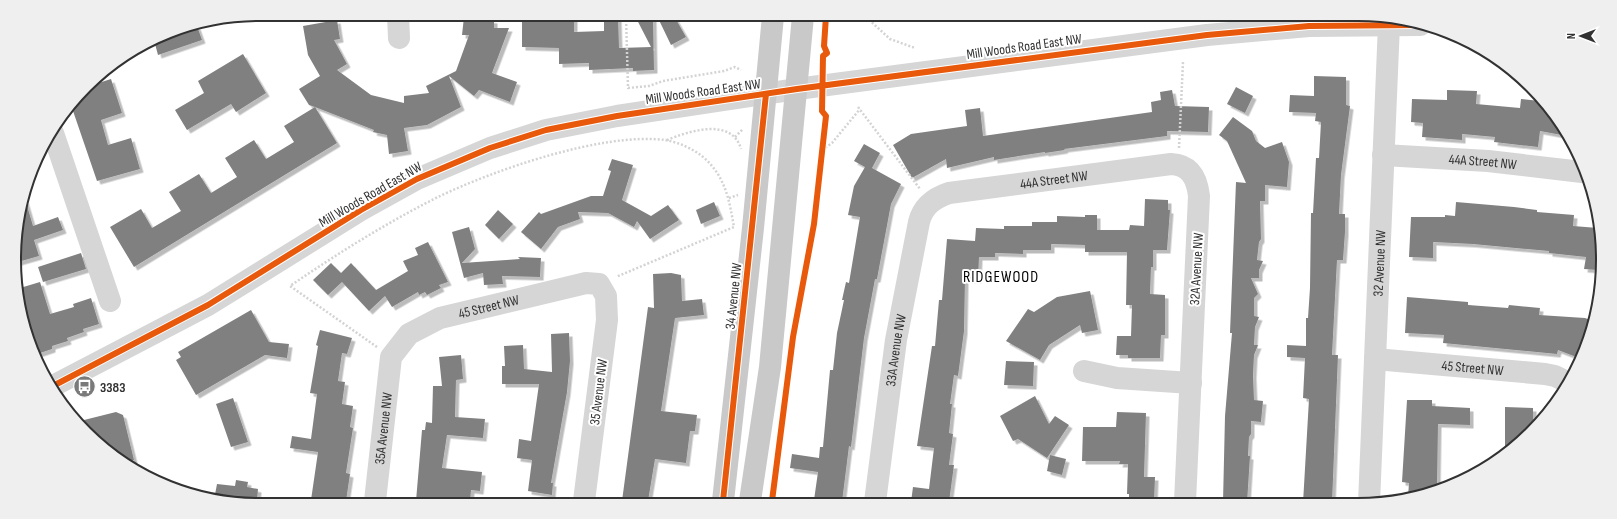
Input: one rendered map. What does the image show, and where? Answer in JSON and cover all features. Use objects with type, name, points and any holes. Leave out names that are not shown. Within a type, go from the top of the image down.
[{"type":"main road","name":"34 Avenue NW","points":[[723,498],[773,21]]},
{"type":"main road","points":[[750,498],[770,367],[803,21]]},
{"type":"street","points":[[398,21],[399,38]]},
{"type":"street","name":"Mill Woods Road East NW","points":[[56,385],[208,305],[372,204],[416,179],[459,160],[546,130],[617,116],[1207,26],[1337,22],[1395,24]]},
{"type":"street","name":"32 Avenue NW","points":[[1369,497],[1389,24]]},
{"type":"street","points":[[55,138],[110,301]]},
{"type":"street","name":"44A Street NW","points":[[1383,155],[1488,161],[1579,172]]},
{"type":"street","name":"44A Street NW","points":[[930,202],[949,193],[1164,164],[1179,164]]},
{"type":"street","name":"32A Avenue NW","points":[[1179,164],[1186,168],[1196,179],[1199,196],[1185,498]]},
{"type":"street","name":"33A Avenue NW","points":[[876,498],[896,340],[921,215],[930,202]]},
{"type":"street","name":"45 Street NW","points":[[391,357],[408,334],[440,318],[586,283],[599,284]]},
{"type":"street","name":"35 Avenue NW","points":[[584,498],[607,320],[606,296],[599,284]]},
{"type":"street","name":"35A Avenue NW","points":[[375,498],[391,357]]},
{"type":"street","name":"45 Street NW","points":[[1375,359],[1544,374],[1555,376],[1563,380]]},
{"type":"street","points":[[1084,371],[1117,378],[1191,383]]},
{"type":"path","points":[[626,21],[628,88],[649,86],[663,81],[724,71],[735,67],[741,70]]},
{"type":"path","points":[[871,21],[890,39],[915,48]]},
{"type":"path","points":[[1179,164],[1183,62]]},
{"type":"path","points":[[822,150],[832,143],[859,108],[930,202]]},
{"type":"path","points":[[735,137],[743,129]]},
{"type":"path","points":[[666,140],[688,132],[724,130],[735,137],[742,152]]},
{"type":"path","points":[[391,357],[290,286],[386,225],[438,197],[492,175],[561,152],[635,139],[666,140],[694,150],[711,164],[723,181],[729,198],[734,228],[599,284]]},
{"type":"path","points":[[822,150],[823,142]]},
{"type":"path","points":[[729,198],[739,194],[740,187]]},
{"type":"building","points":[[337,21],[340,39],[334,40],[347,64],[337,70],[371,95],[404,103],[404,96],[429,93],[426,86],[456,71],[469,35],[462,35],[464,21],[494,21],[494,28],[509,28],[492,73],[517,82],[510,102],[479,90],[474,96],[449,76],[461,107],[427,125],[404,128],[408,151],[389,154],[387,135],[373,132],[374,130],[309,105],[299,89],[320,76],[308,55],[303,26]]},
{"type":"building","points":[[522,21],[574,21],[574,32],[604,31],[604,21],[618,21],[619,48],[651,47],[638,21],[653,21],[654,70],[633,71],[633,68],[589,70],[589,63],[559,64],[559,48],[522,47]]},
{"type":"building","points":[[659,21],[677,21],[686,37],[671,45]]},
{"type":"building","points":[[198,29],[202,40],[158,55],[155,45],[168,39]]},
{"type":"building","points":[[243,54],[266,93],[236,112],[231,104],[187,130],[175,110],[204,93],[198,81]]},
{"type":"building","points":[[1314,76],[1346,77],[1346,105],[1350,106],[1341,175],[1339,214],[1345,214],[1343,260],[1337,260],[1332,355],[1338,355],[1332,498],[1303,498],[1309,399],[1303,398],[1305,358],[1287,357],[1287,345],[1306,346],[1306,318],[1308,318],[1310,288],[1311,213],[1313,213],[1316,158],[1319,158],[1321,122],[1315,121],[1316,113],[1289,112],[1290,95],[1314,96]]},
{"type":"building","points":[[111,79],[122,113],[101,120],[108,145],[131,138],[140,169],[97,181],[73,111],[99,83]]},
{"type":"building","points":[[1236,87],[1253,96],[1245,113],[1227,104]]},
{"type":"building","points":[[1172,90],[1175,106],[1209,107],[1208,132],[1167,131],[1167,136],[1064,149],[1065,150],[994,160],[994,157],[947,168],[946,159],[912,178],[893,145],[911,134],[967,126],[965,110],[980,108],[983,136],[1152,112],[1151,102],[1161,100],[1160,92]]},
{"type":"building","points":[[1447,90],[1477,91],[1476,104],[1520,108],[1521,99],[1536,101],[1547,114],[1561,135],[1540,131],[1538,147],[1494,142],[1495,137],[1462,134],[1462,140],[1422,137],[1423,123],[1411,122],[1412,99],[1447,100]]},
{"type":"building","points":[[315,107],[337,143],[134,267],[110,227],[141,209],[152,228],[181,211],[169,192],[199,174],[211,193],[237,177],[225,158],[254,140],[266,159],[294,142],[284,126]]},
{"type":"building","points":[[1233,117],[1252,131],[1256,141],[1265,148],[1282,142],[1289,162],[1287,187],[1265,185],[1265,201],[1260,201],[1261,239],[1259,242],[1257,260],[1263,261],[1259,270],[1259,278],[1251,278],[1258,294],[1254,298],[1254,316],[1259,317],[1255,327],[1254,345],[1258,345],[1254,355],[1254,400],[1263,401],[1261,422],[1251,421],[1248,456],[1250,456],[1247,498],[1223,498],[1225,416],[1232,333],[1230,333],[1236,182],[1246,183],[1227,141],[1219,135]]},
{"type":"building","points":[[864,144],[880,153],[872,168],[901,184],[891,204],[864,338],[851,447],[849,446],[842,498],[814,498],[818,472],[790,468],[792,454],[819,458],[820,447],[823,447],[830,370],[833,370],[837,333],[844,300],[842,300],[846,282],[849,283],[860,217],[848,215],[854,186],[865,167],[854,161]]},
{"type":"building","points":[[612,159],[633,165],[622,200],[651,216],[668,205],[679,220],[650,239],[637,221],[634,227],[608,213],[578,212],[580,219],[558,227],[541,249],[521,232],[539,212],[541,214],[591,196],[603,196],[611,171],[608,170]]},
{"type":"building","points":[[1145,199],[1168,200],[1168,210],[1170,210],[1167,250],[1153,250],[1153,267],[1151,267],[1150,294],[1165,295],[1165,335],[1161,335],[1160,358],[1128,358],[1128,355],[1116,355],[1117,336],[1131,336],[1132,305],[1126,305],[1127,252],[1085,252],[1085,245],[1051,244],[1051,250],[1023,250],[1023,254],[995,253],[995,257],[979,257],[978,280],[965,279],[964,331],[958,376],[954,375],[950,404],[952,404],[949,433],[953,434],[949,465],[954,465],[950,498],[912,498],[913,487],[929,489],[934,448],[917,446],[932,346],[935,346],[939,300],[942,300],[947,239],[975,241],[976,228],[1004,229],[1004,226],[1032,226],[1032,222],[1057,222],[1057,216],[1085,217],[1085,215],[1097,215],[1097,230],[1129,230],[1130,225],[1144,226]]},
{"type":"building","points":[[714,202],[720,216],[701,224],[696,210]]},
{"type":"building","points":[[1456,202],[1514,207],[1537,210],[1537,212],[1574,215],[1573,226],[1594,228],[1595,270],[1584,269],[1586,257],[1549,253],[1549,251],[1473,244],[1433,242],[1433,258],[1409,257],[1411,217],[1445,217],[1445,215],[1455,216]]},
{"type":"building","points":[[27,207],[33,226],[58,217],[63,230],[34,240],[39,256],[21,261],[23,228]]},
{"type":"building","points":[[498,210],[513,224],[499,239],[485,225]]},
{"type":"building","points":[[469,227],[475,249],[462,263],[520,259],[518,257],[541,258],[540,277],[502,276],[503,284],[484,285],[483,273],[464,278],[452,232]]},
{"type":"building","points":[[428,242],[448,282],[439,285],[441,288],[427,295],[425,292],[419,295],[418,292],[392,307],[385,296],[369,311],[342,282],[328,295],[313,280],[331,263],[341,273],[351,263],[376,290],[408,271],[403,261],[418,255],[415,248]]},
{"type":"building","points":[[81,253],[86,269],[43,282],[38,267]]},
{"type":"building","points":[[671,273],[681,275],[682,301],[702,299],[704,315],[675,318],[661,411],[697,415],[695,431],[690,431],[686,463],[655,459],[648,498],[622,498],[648,307],[654,308],[653,274]]},
{"type":"building","points":[[40,282],[50,314],[74,307],[73,304],[91,298],[99,324],[83,329],[84,332],[67,338],[68,341],[52,346],[52,349],[40,353],[29,321],[23,287]]},
{"type":"building","points":[[1090,291],[1098,330],[1082,333],[1080,325],[1049,345],[1040,360],[1006,341],[1028,309],[1034,312],[1057,297]]},
{"type":"building","points":[[1407,297],[1468,302],[1468,305],[1508,308],[1509,305],[1540,308],[1539,315],[1588,319],[1575,357],[1558,350],[1557,354],[1443,343],[1444,335],[1405,333]]},
{"type":"building","points":[[251,310],[269,342],[289,344],[287,358],[265,355],[196,395],[176,360],[181,357],[178,352]]},
{"type":"building","points":[[320,330],[352,338],[347,354],[342,353],[338,381],[345,382],[342,404],[353,406],[350,427],[353,428],[346,473],[350,474],[346,498],[311,498],[318,452],[290,448],[292,436],[311,439],[317,394],[310,393],[318,346],[316,345]]},
{"type":"building","points":[[569,333],[570,361],[567,392],[551,483],[553,483],[552,495],[528,491],[532,460],[517,458],[519,439],[531,441],[539,384],[502,384],[502,366],[505,366],[504,346],[523,345],[524,369],[552,372],[551,334]]},
{"type":"building","points":[[461,355],[463,379],[456,380],[455,417],[485,419],[483,438],[447,435],[442,468],[482,472],[480,491],[471,490],[470,498],[416,498],[422,430],[425,430],[426,422],[432,423],[433,386],[442,386],[439,357]]},
{"type":"building","points":[[1006,361],[1034,362],[1033,386],[1004,385]]},
{"type":"building","points":[[1035,396],[1049,424],[1055,416],[1069,425],[1047,458],[1018,439],[1013,441],[1000,416]]},
{"type":"building","points":[[233,398],[248,442],[231,447],[216,404]]},
{"type":"building","points":[[1407,400],[1432,400],[1432,406],[1470,408],[1470,425],[1438,424],[1437,484],[1408,492],[1409,483],[1402,482]]},
{"type":"building","points":[[1505,407],[1533,408],[1533,419],[1535,419],[1505,447]]},
{"type":"building","points":[[116,412],[123,415],[134,460],[131,461],[114,449],[83,420]]},
{"type":"building","points":[[1117,412],[1146,413],[1144,477],[1155,477],[1154,498],[1129,498],[1129,494],[1127,494],[1128,464],[1119,464],[1120,461],[1082,461],[1083,427],[1116,427]]},
{"type":"building","points":[[1050,455],[1066,459],[1062,475],[1047,471]]},
{"type":"building","points":[[236,480],[248,482],[247,487],[258,489],[257,498],[228,496],[215,493],[217,484],[235,486]]},
{"type":"cycle path","points":[[772,498],[793,337],[814,224],[826,116],[822,111],[823,56],[827,53],[824,46],[826,21]]},
{"type":"cycle path","points":[[56,384],[208,305],[361,210],[417,179],[490,148],[546,130],[617,116],[797,89],[1207,35],[1309,26],[1400,25]]},
{"type":"cycle path","points":[[723,498],[766,94]]},
{"type":"place","name":"3383","points":[[85,387]]},
{"type":"district","name":"RIDGEWOOD","points":[[1001,276]]}]
